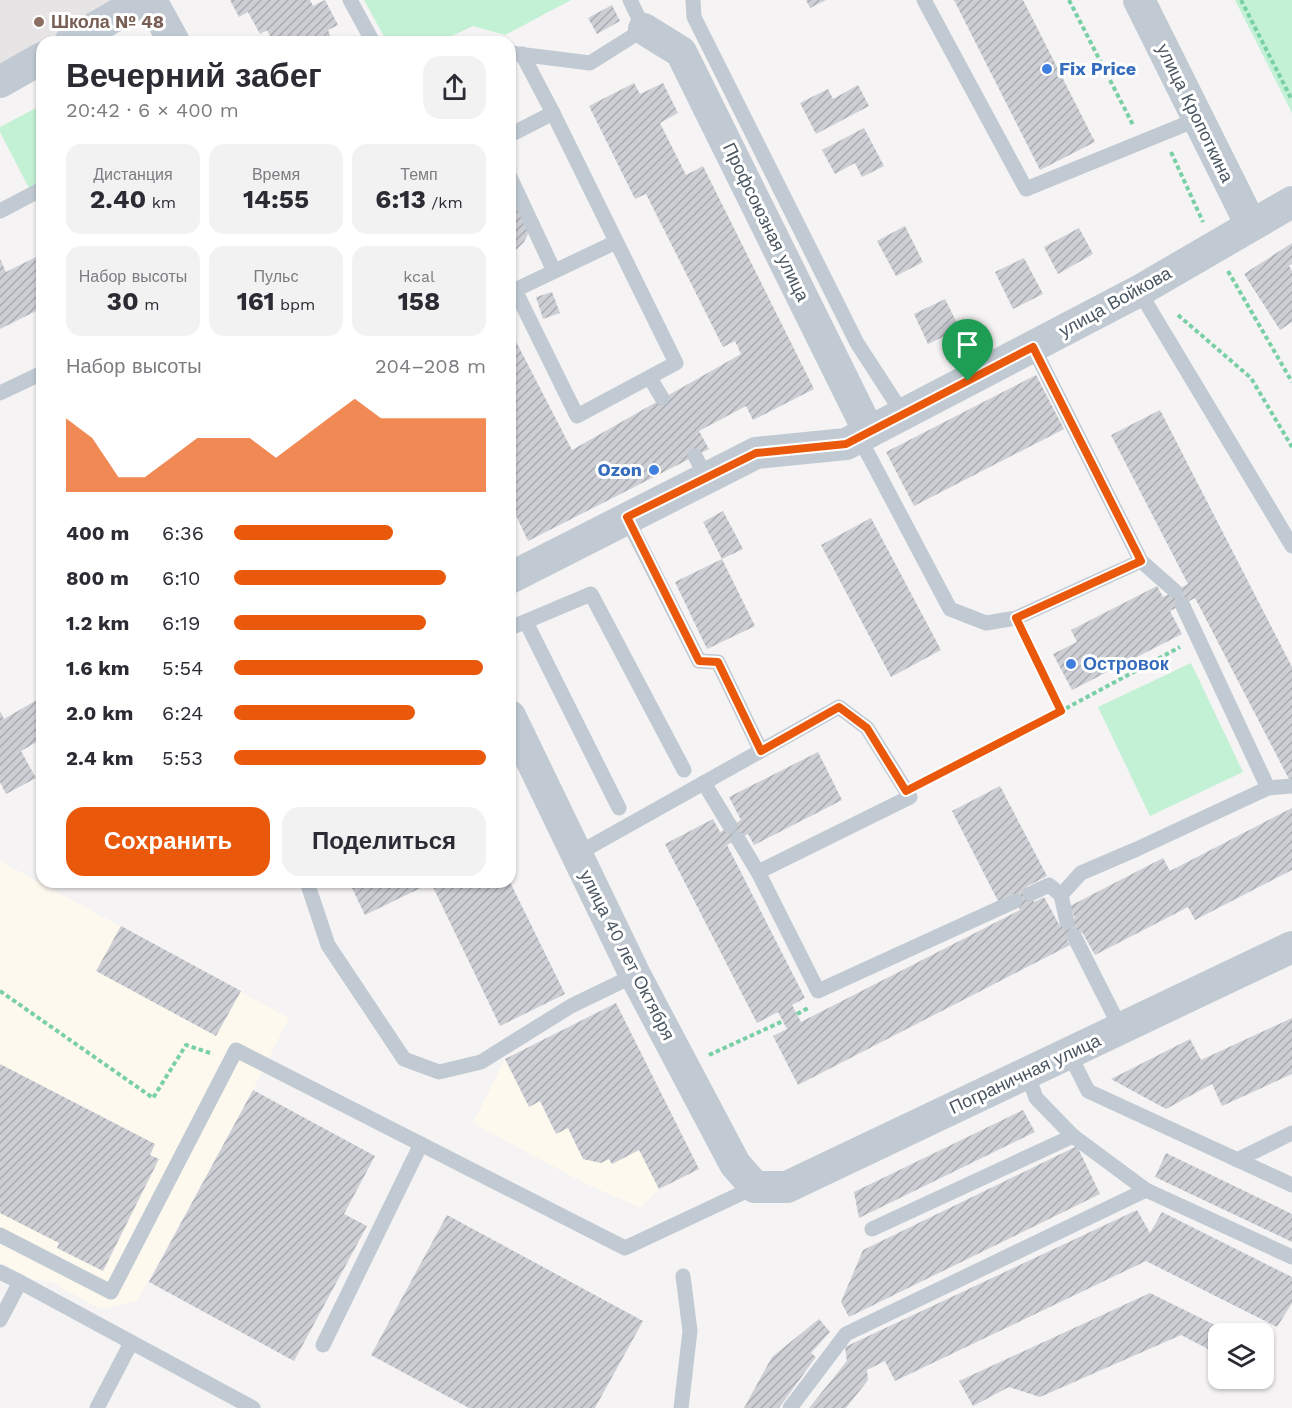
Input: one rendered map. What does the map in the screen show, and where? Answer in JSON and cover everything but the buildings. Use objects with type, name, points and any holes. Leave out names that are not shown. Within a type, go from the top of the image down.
[{"type":"street","points":[[80,36],[142,0]]},
{"type":"street","points":[[151,0],[171,36]]},
{"type":"street","name":"улица Кропоткина","points":[[1139,0],[1251,225]]},
{"type":"street","name":"Профсоюзная улица","points":[[644,29],[681,52],[864,434]]},
{"type":"street","points":[[0,82],[36,61]]},
{"type":"street","name":"улица Войкова","points":[[516,575],[627,517],[701,467],[756,453],[846,444],[1139,291],[1292,202]]},
{"type":"street","name":"улица 40 лет Октября","points":[[516,728],[635,975],[735,1164],[755,1187]]},
{"type":"street","name":"Пограничная улица","points":[[755,1187],[787,1187],[1292,947]]},
{"type":"lane","points":[[350,0],[370,36]]},
{"type":"lane","points":[[516,53],[590,63],[644,29],[630,0]]},
{"type":"lane","points":[[693,0],[694,17],[857,343],[903,414]]},
{"type":"lane","points":[[924,0],[1026,189],[1198,119]]},
{"type":"lane","points":[[516,53],[553,113],[676,363],[577,416],[516,292]]},
{"type":"lane","points":[[516,132],[553,113]]},
{"type":"lane","points":[[516,190],[554,271]]},
{"type":"lane","points":[[0,211],[36,192]]},
{"type":"lane","points":[[516,290],[616,242]]},
{"type":"lane","points":[[1139,291],[1292,546]]},
{"type":"lane","points":[[1033,347],[1141,561],[1178,597],[1268,788]]},
{"type":"lane","points":[[0,393],[36,376]]},
{"type":"lane","points":[[651,378],[662,398]]},
{"type":"lane","points":[[864,434],[950,609],[986,623],[1016,618],[1141,561]]},
{"type":"lane","points":[[627,517],[699,661],[718,662],[761,751]]},
{"type":"lane","points":[[516,626],[591,594],[684,770]]},
{"type":"lane","points":[[526,622],[619,808]]},
{"type":"lane","points":[[577,854],[839,707],[867,728],[910,797],[758,872]]},
{"type":"lane","points":[[704,783],[758,872],[818,991],[1049,885],[1061,895],[1071,929],[1120,1029]]},
{"type":"lane","points":[[1061,895],[1081,873],[1268,788],[1292,786]]},
{"type":"lane","points":[[309,888],[328,945],[404,1059],[439,1071],[481,1062],[572,1006],[635,975]]},
{"type":"lane","points":[[0,1235],[111,1292],[236,1050],[625,1248],[755,1187]]},
{"type":"lane","points":[[1069,1053],[1088,1091],[1292,1185]]},
{"type":"lane","points":[[1027,1073],[1036,1098],[1073,1136],[1146,1190],[1292,1257]]},
{"type":"lane","points":[[1237,1160],[1292,1133]]},
{"type":"lane","points":[[872,1229],[1073,1136]]},
{"type":"lane","points":[[324,1345],[421,1144]]},
{"type":"lane","points":[[790,1408],[846,1334],[1146,1190]]},
{"type":"lane","points":[[0,1272],[253,1408]]},
{"type":"lane","points":[[681,1408],[690,1330],[683,1276]]},
{"type":"lane","points":[[0,1320],[21,1282]]},
{"type":"lane","points":[[97,1408],[131,1343]]},
{"type":"path","points":[[1241,0],[1292,100]]},
{"type":"path","points":[[1225,265],[1292,382]]},
{"type":"path","points":[[1171,309],[1251,378],[1292,447]]},
{"type":"path","points":[[1016,618],[1061,711]]},
{"type":"path","points":[[906,791],[1197,637]]},
{"type":"path","points":[[0,991],[153,1098],[186,1046],[217,1055]]},
{"type":"path","points":[[684,1067],[783,1021]]},
{"type":"shaded area","name":"Школа № 48","points":[[0,0],[114,0],[53,36],[36,36],[36,46],[0,67]]},
{"type":"shaded area","points":[[0,861],[36,881],[36,888],[50,888],[289,1018],[253,1090],[137,1301],[101,1309],[51,1282],[32,1279],[0,1262]]},
{"type":"shaded area","points":[[616,1003],[659,1189],[641,1208],[584,1183],[473,1123],[505,1059]]},
{"type":"green space","points":[[364,0],[571,0],[505,35],[473,26],[452,36],[384,36]]},
{"type":"green space","points":[[1235,0],[1292,0],[1292,113]]},
{"type":"green space","points":[[36,108],[36,189],[31,192],[0,132],[0,127]]},
{"type":"green space","points":[[1191,663],[1243,772],[1150,816],[1098,707]]},
{"type":"place","name":"Школа № 48","points":[[39,22]]},
{"type":"place","name":"Fix Price","points":[[1047,69]]},
{"type":"place","name":"Ozon","points":[[654,470]]},
{"type":"place","name":"Островок","points":[[1071,664]]},
{"type":"route","points":[[1033,347],[1141,561],[1016,618],[1061,711],[906,791],[867,728],[839,707],[761,751],[718,662],[699,661],[627,517],[756,453],[846,444],[968,381],[1033,347]]}]
